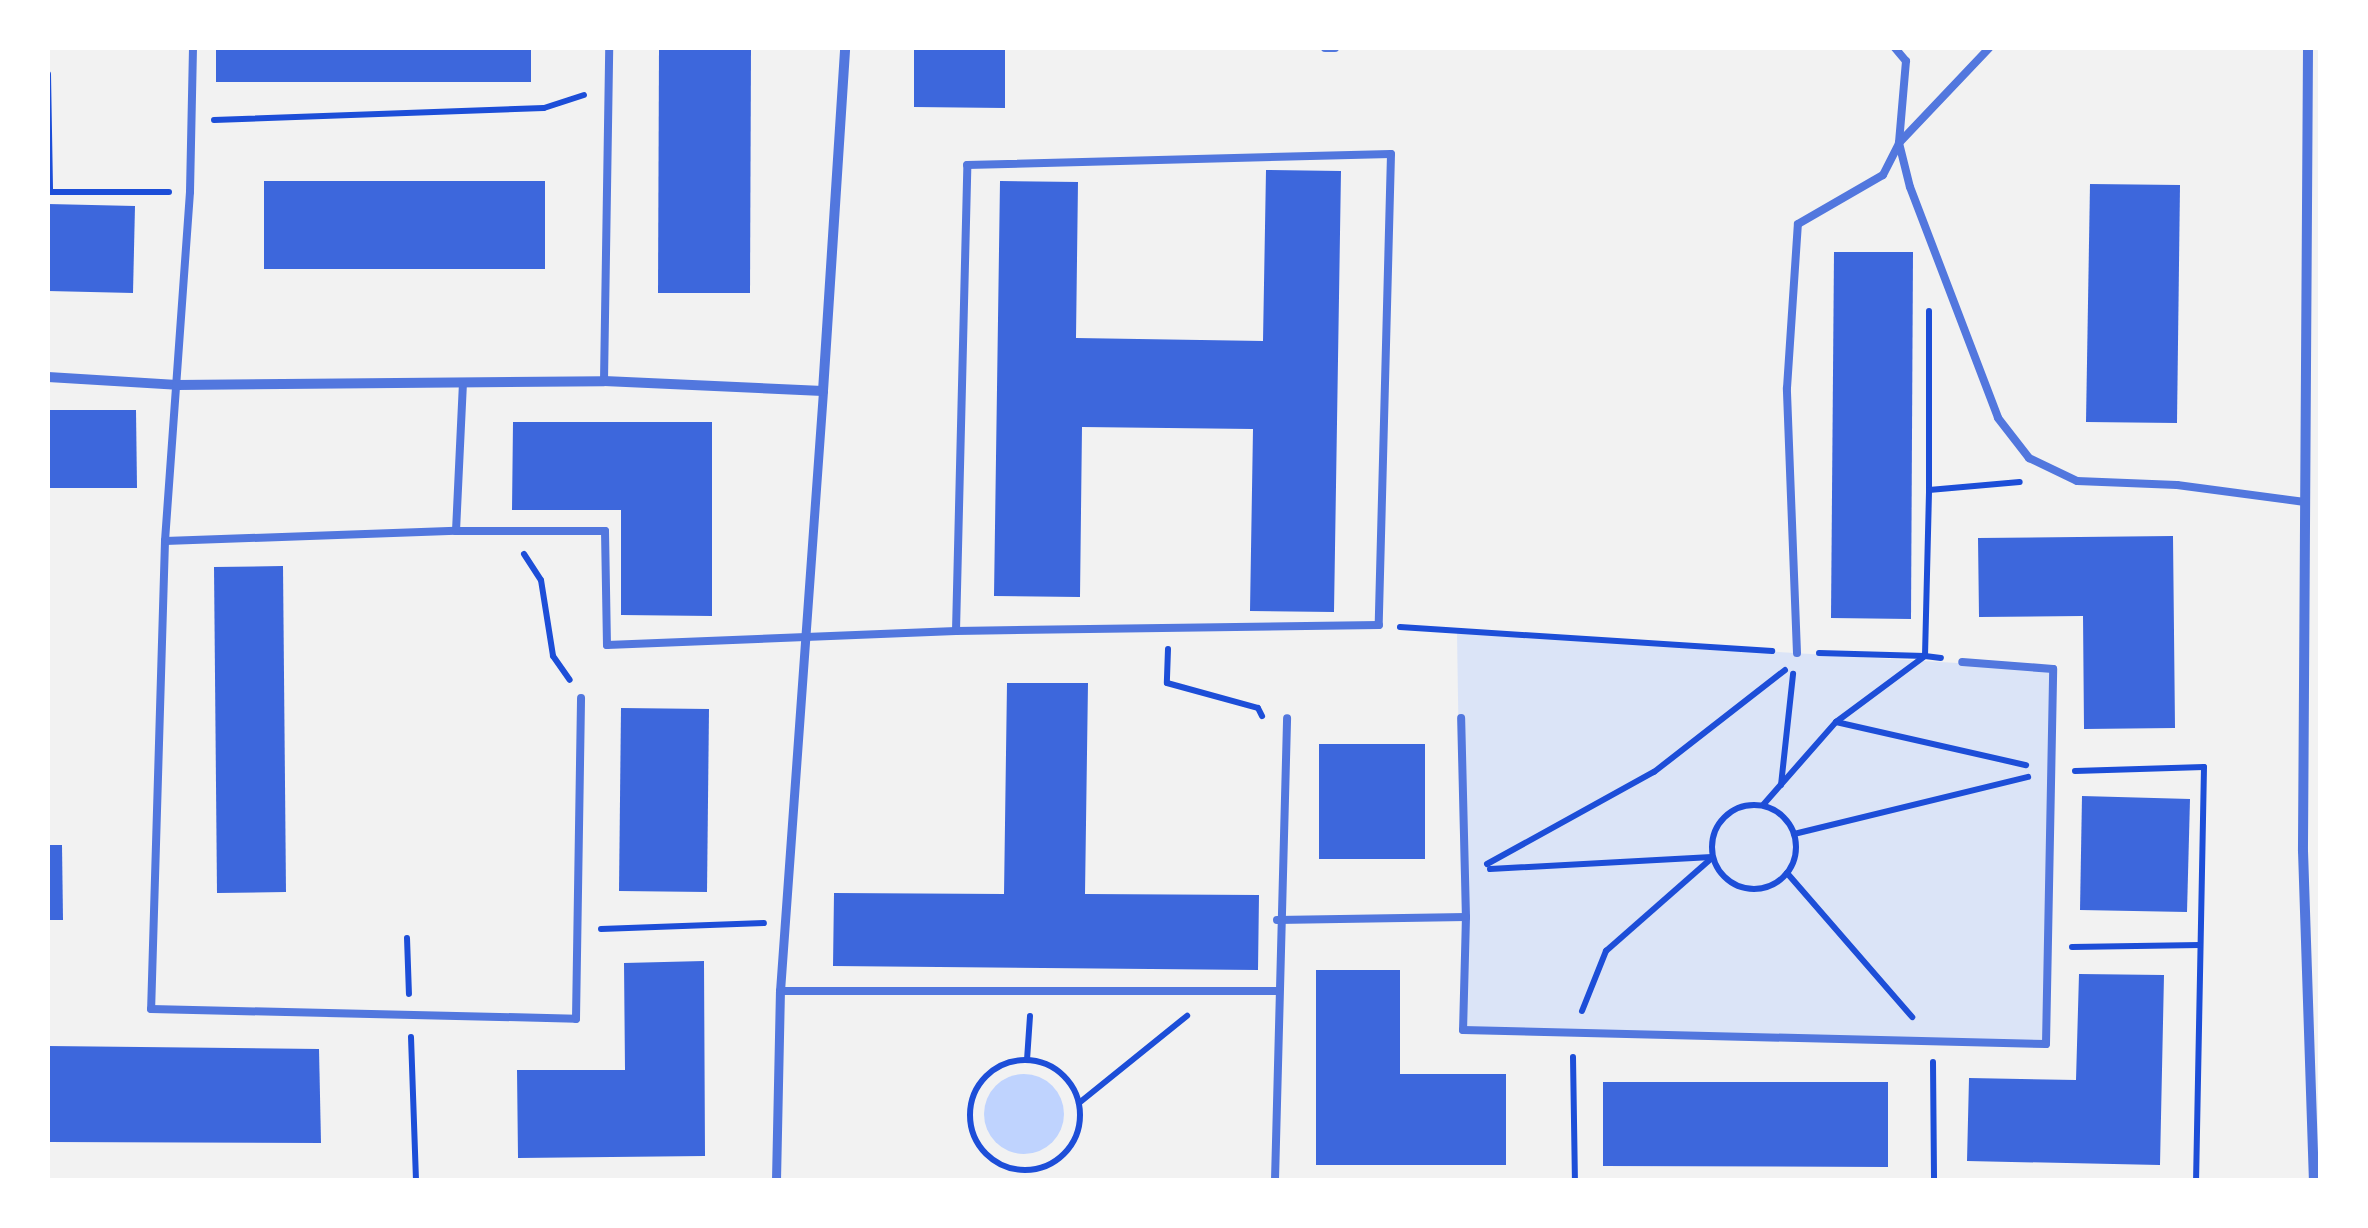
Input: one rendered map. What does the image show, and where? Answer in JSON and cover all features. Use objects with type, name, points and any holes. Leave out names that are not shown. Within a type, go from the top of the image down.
[{"type":"street","points":[[776,1180],[780,991],[845,48]]},
{"type":"street","points":[[2308,48],[2303,850],[2314,1180]]},
{"type":"street","points":[[48,377],[177,385],[604,381],[822,391]]},
{"type":"lane","points":[[193,48],[190,192],[164,542],[151,1009],[576,1019],[581,930],[581,698]]},
{"type":"lane","points":[[604,381],[610,48]]},
{"type":"lane","points":[[1325,48],[1335,48]]},
{"type":"lane","points":[[1895,48],[1906,61],[1899,143],[1979,372],[1998,418],[2029,458],[2077,481],[2177,485],[2306,502]]},
{"type":"lane","points":[[1797,653],[1787,388],[1798,224],[1883,175],[1899,143],[1989,48]]},
{"type":"lane","points":[[164,542],[456,531],[605,531],[607,646],[956,631],[1379,625],[1391,154],[967,165],[956,631]]},
{"type":"lane","points":[[456,531],[463,382]]},
{"type":"lane","points":[[1461,718],[1466,917],[1464,1030],[2046,1044],[2052,669],[1962,662]]},
{"type":"lane","points":[[1276,1180],[1277,920],[1287,718]]},
{"type":"lane","points":[[1277,920],[1466,917]]},
{"type":"lane","points":[[780,991],[1277,991]]},
{"type":"path","points":[[48,74],[50,192],[190,192]]},
{"type":"path","points":[[192,120],[544,108],[608,86]]},
{"type":"path","points":[[1924,656],[1929,298]]},
{"type":"path","points":[[1929,490],[2026,482]]},
{"type":"path","points":[[510,531],[541,580],[553,656],[581,698]]},
{"type":"path","points":[[1379,625],[1797,653],[1924,656]]},
{"type":"path","points":[[1168,630],[1166,683],[1258,708],[1285,761]]},
{"type":"path","points":[[1763,806],[1836,722],[1924,656]]},
{"type":"path","points":[[1713,857],[1478,869],[1654,772],[1794,663],[1782,785]]},
{"type":"path","points":[[1836,722],[2052,771]]},
{"type":"path","points":[[1794,834],[2052,771],[2204,766],[2196,1180]]},
{"type":"path","points":[[1575,1180],[1572,1033],[1606,951],[1713,857],[1723,818],[1734,809],[1763,806],[1787,821],[1794,834],[1787,872]]},
{"type":"path","points":[[1713,857],[1727,879],[1752,889],[1787,872]]},
{"type":"path","points":[[1787,872],[1933,1042],[1934,1180]]},
{"type":"path","points":[[581,930],[785,922]]},
{"type":"path","points":[[407,938],[416,1180]]},
{"type":"path","points":[[2048,947],[2200,946]]},
{"type":"path","points":[[1079,1102],[1217,991]]},
{"type":"path","points":[[1027,1060],[1031,992]]},
{"type":"path","points":[[1027,1060],[1060,1073],[1079,1102],[1080,1120],[1065,1153],[1025,1170],[983,1152],[970,1118],[980,1082],[1009,1062],[1027,1060]]},
{"type":"path","points":[[1025,1170],[1025,1180]]},
{"type":"shaded area","points":[[1457,632],[2053,669],[2046,1044],[1463,1030]]},
{"type":"water","points":[[1024,1074],[1039,1077],[1052,1086],[1061,1099],[1061,1129],[1052,1142],[1039,1151],[1024,1154],[1009,1151],[996,1142],[987,1129],[984,1114],[987,1099],[996,1086],[1009,1077]]},
{"type":"building","points":[[216,48],[531,48],[531,82],[216,82]]},
{"type":"building","points":[[659,48],[751,48],[750,293],[658,293]]},
{"type":"building","points":[[914,48],[1005,48],[1005,108],[914,107]]},
{"type":"building","points":[[1266,170],[1341,171],[1334,612],[1250,611],[1253,429],[1082,427],[1080,597],[994,596],[1000,181],[1078,182],[1076,338],[1263,341]]},
{"type":"building","points":[[264,181],[545,181],[545,269],[264,269]]},
{"type":"building","points":[[2090,184],[2180,185],[2177,423],[2086,422]]},
{"type":"building","points":[[48,204],[135,206],[133,293],[48,291]]},
{"type":"building","points":[[1834,252],[1913,252],[1911,619],[1831,618]]},
{"type":"building","points":[[48,410],[136,410],[137,488],[48,488]]},
{"type":"building","points":[[513,422],[712,422],[712,616],[621,615],[621,510],[512,510]]},
{"type":"building","points":[[2173,536],[2175,728],[2084,729],[2083,616],[1979,617],[1978,538]]},
{"type":"building","points":[[283,566],[286,892],[217,893],[214,567]]},
{"type":"building","points":[[1007,683],[1088,683],[1085,894],[1259,895],[1258,970],[833,966],[834,893],[1004,894]]},
{"type":"building","points":[[621,708],[709,709],[707,892],[619,891]]},
{"type":"building","points":[[1319,744],[1425,744],[1425,859],[1319,859]]},
{"type":"building","points":[[2082,796],[2190,799],[2187,912],[2080,910]]},
{"type":"building","points":[[48,845],[62,845],[63,920],[48,920]]},
{"type":"building","points":[[704,961],[705,1156],[518,1158],[517,1070],[625,1070],[624,963]]},
{"type":"building","points":[[1316,970],[1400,970],[1400,1074],[1506,1074],[1506,1165],[1316,1165]]},
{"type":"building","points":[[2079,974],[2164,975],[2160,1165],[1967,1161],[1969,1078],[2076,1080]]},
{"type":"building","points":[[48,1046],[319,1049],[321,1143],[48,1142]]},
{"type":"building","points":[[1603,1082],[1888,1082],[1888,1167],[1603,1166]]}]
